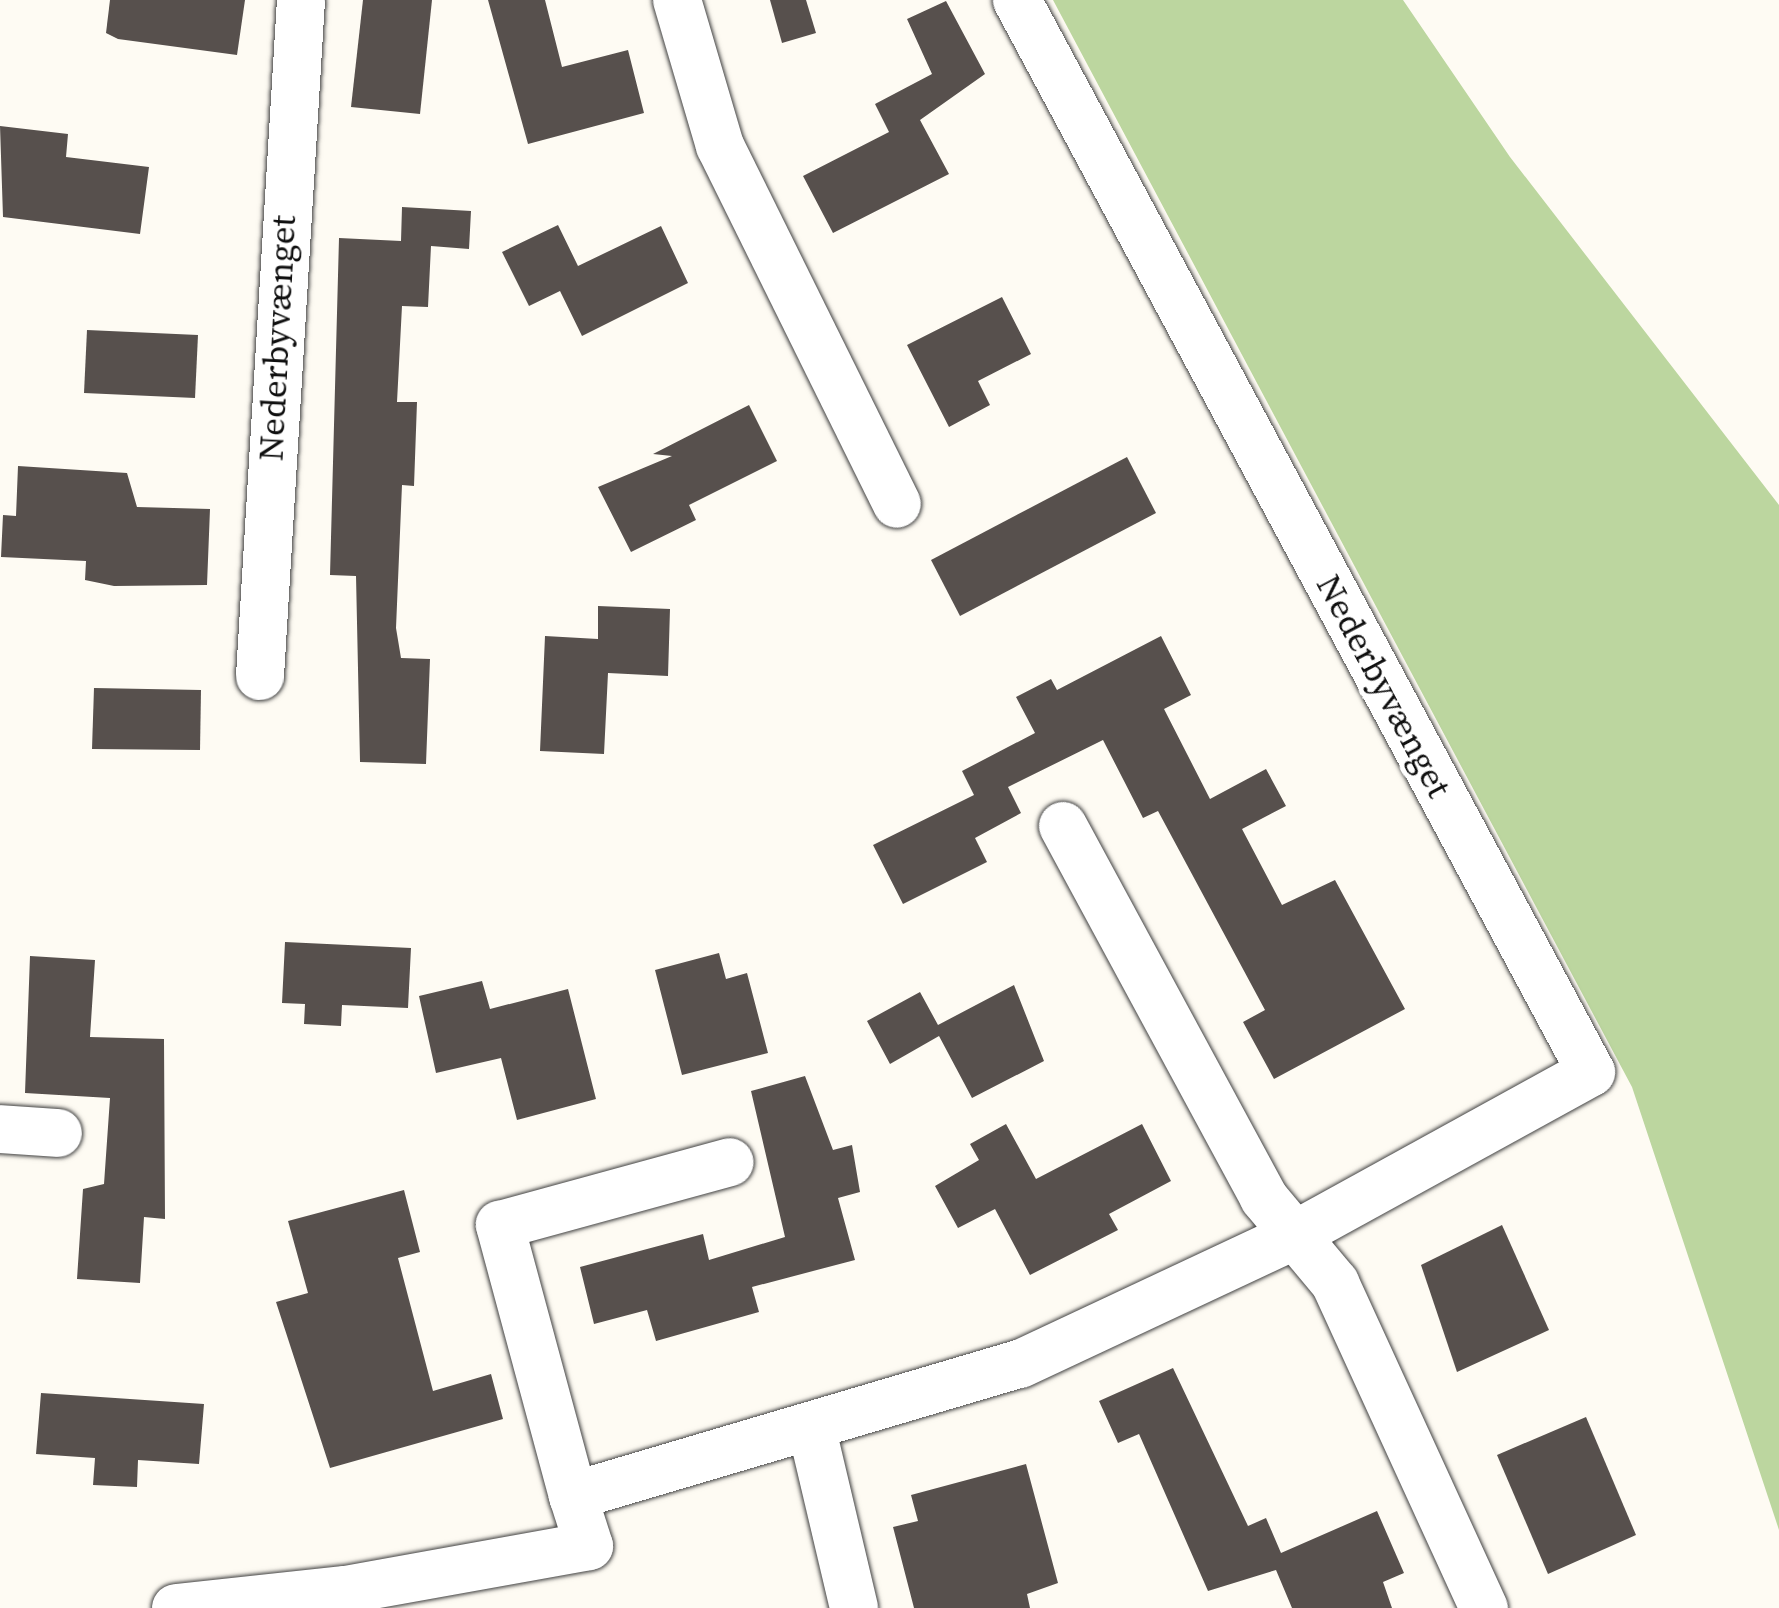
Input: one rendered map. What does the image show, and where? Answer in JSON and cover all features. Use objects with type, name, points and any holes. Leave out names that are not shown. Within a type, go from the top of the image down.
[{"type":"street","name":"Nederbyvænget","points":[[260,676],[301,0]]},
{"type":"street","points":[[677,0],[720,146],[897,504]]},
{"type":"street","name":"Nederbyvænget","points":[[573,1496],[812,1430],[1020,1364],[1293,1236],[1591,1072],[1017,0]]},
{"type":"street","points":[[1063,826],[1264,1198],[1335,1283],[1484,1608]]},
{"type":"street","points":[[0,1129],[58,1133]]},
{"type":"street","points":[[176,1608],[347,1599],[589,1546],[500,1225],[730,1162]]},
{"type":"street","points":[[812,1430],[854,1608]]},
{"type":"green space","points":[[1053,0],[1403,0],[1510,157],[1779,505],[1779,1530],[1632,1087]]},
{"type":"building","points":[[110,0],[245,0],[237,55],[118,39],[106,33]]},
{"type":"building","points":[[363,0],[432,0],[420,114],[351,107]]},
{"type":"building","points":[[488,0],[545,0],[562,67],[628,50],[644,113],[528,144]]},
{"type":"building","points":[[770,0],[806,0],[816,33],[782,43]]},
{"type":"building","points":[[946,1],[985,74],[920,120],[949,174],[833,233],[803,176],[889,132],[875,104],[932,74],[907,19]]},
{"type":"building","points":[[0,126],[68,134],[66,157],[149,167],[140,234],[3,217]]},
{"type":"building","points":[[402,207],[471,211],[469,249],[431,246],[428,307],[402,306],[397,402],[417,402],[414,486],[402,485],[396,628],[401,658],[430,659],[426,764],[360,762],[356,576],[330,575],[339,238],[401,241]]},
{"type":"building","points":[[558,225],[578,266],[661,226],[688,283],[582,336],[560,291],[529,306],[502,252]]},
{"type":"building","points":[[1002,297],[1031,354],[978,381],[990,405],[949,427],[907,345]]},
{"type":"building","points":[[87,330],[198,335],[195,398],[84,393]]},
{"type":"building","points":[[749,405],[777,461],[689,505],[696,520],[631,552],[598,487],[672,456],[653,454]]},
{"type":"building","points":[[1127,457],[1156,513],[960,616],[931,560]]},
{"type":"building","points":[[18,466],[127,473],[137,507],[210,509],[207,585],[114,586],[85,580],[86,561],[1,557],[3,515],[16,516]]},
{"type":"building","points":[[598,606],[670,609],[668,676],[608,673],[604,754],[540,751],[545,636],[598,639]]},
{"type":"building","points":[[1161,636],[1191,695],[1164,709],[1210,799],[1266,769],[1286,806],[1242,829],[1282,905],[1335,880],[1405,1009],[1274,1079],[1243,1022],[1265,1010],[1158,811],[1143,818],[1103,740],[1008,787],[1021,813],[975,838],[987,862],[903,904],[873,845],[974,795],[962,771],[1035,733],[1016,697],[1051,679],[1057,690]]},
{"type":"building","points":[[94,688],[201,690],[200,750],[92,749]]},
{"type":"building","points":[[285,942],[411,948],[408,1008],[342,1005],[341,1026],[304,1024],[305,1004],[282,1003]]},
{"type":"building","points":[[719,953],[726,979],[747,973],[768,1053],[682,1075],[655,970]]},
{"type":"building","points":[[30,956],[95,960],[90,1037],[164,1039],[165,1219],[144,1217],[140,1283],[77,1279],[83,1189],[104,1184],[110,1098],[25,1093]]},
{"type":"building","points":[[482,981],[490,1009],[568,989],[596,1099],[517,1120],[501,1058],[436,1073],[419,996]]},
{"type":"building","points":[[1014,985],[1044,1061],[972,1098],[939,1036],[890,1064],[867,1021],[920,992],[938,1025]]},
{"type":"building","points":[[805,1076],[833,1150],[852,1145],[860,1192],[838,1198],[855,1260],[752,1287],[759,1312],[656,1341],[647,1310],[594,1324],[580,1267],[703,1234],[709,1260],[785,1237],[751,1091]]},
{"type":"building","points":[[1006,1124],[1036,1179],[1142,1124],[1171,1181],[1109,1214],[1118,1230],[1030,1275],[995,1209],[958,1228],[935,1186],[979,1160],[970,1144]]},
{"type":"building","points":[[404,1190],[420,1252],[398,1258],[433,1391],[491,1374],[503,1419],[330,1468],[276,1302],[308,1293],[288,1221]]},
{"type":"building","points":[[1502,1225],[1549,1330],[1457,1372],[1421,1265]]},
{"type":"building","points":[[1173,1368],[1248,1526],[1266,1518],[1281,1553],[1377,1511],[1404,1573],[1383,1582],[1392,1608],[1292,1608],[1276,1570],[1208,1591],[1139,1434],[1118,1443],[1099,1401]]},
{"type":"building","points":[[41,1393],[204,1404],[199,1464],[138,1460],[137,1487],[93,1485],[95,1458],[36,1454]]},
{"type":"building","points":[[1586,1417],[1636,1535],[1548,1574],[1497,1455]]},
{"type":"building","points":[[1026,1464],[1058,1583],[1027,1594],[1030,1608],[914,1608],[893,1527],[918,1521],[911,1495]]}]
